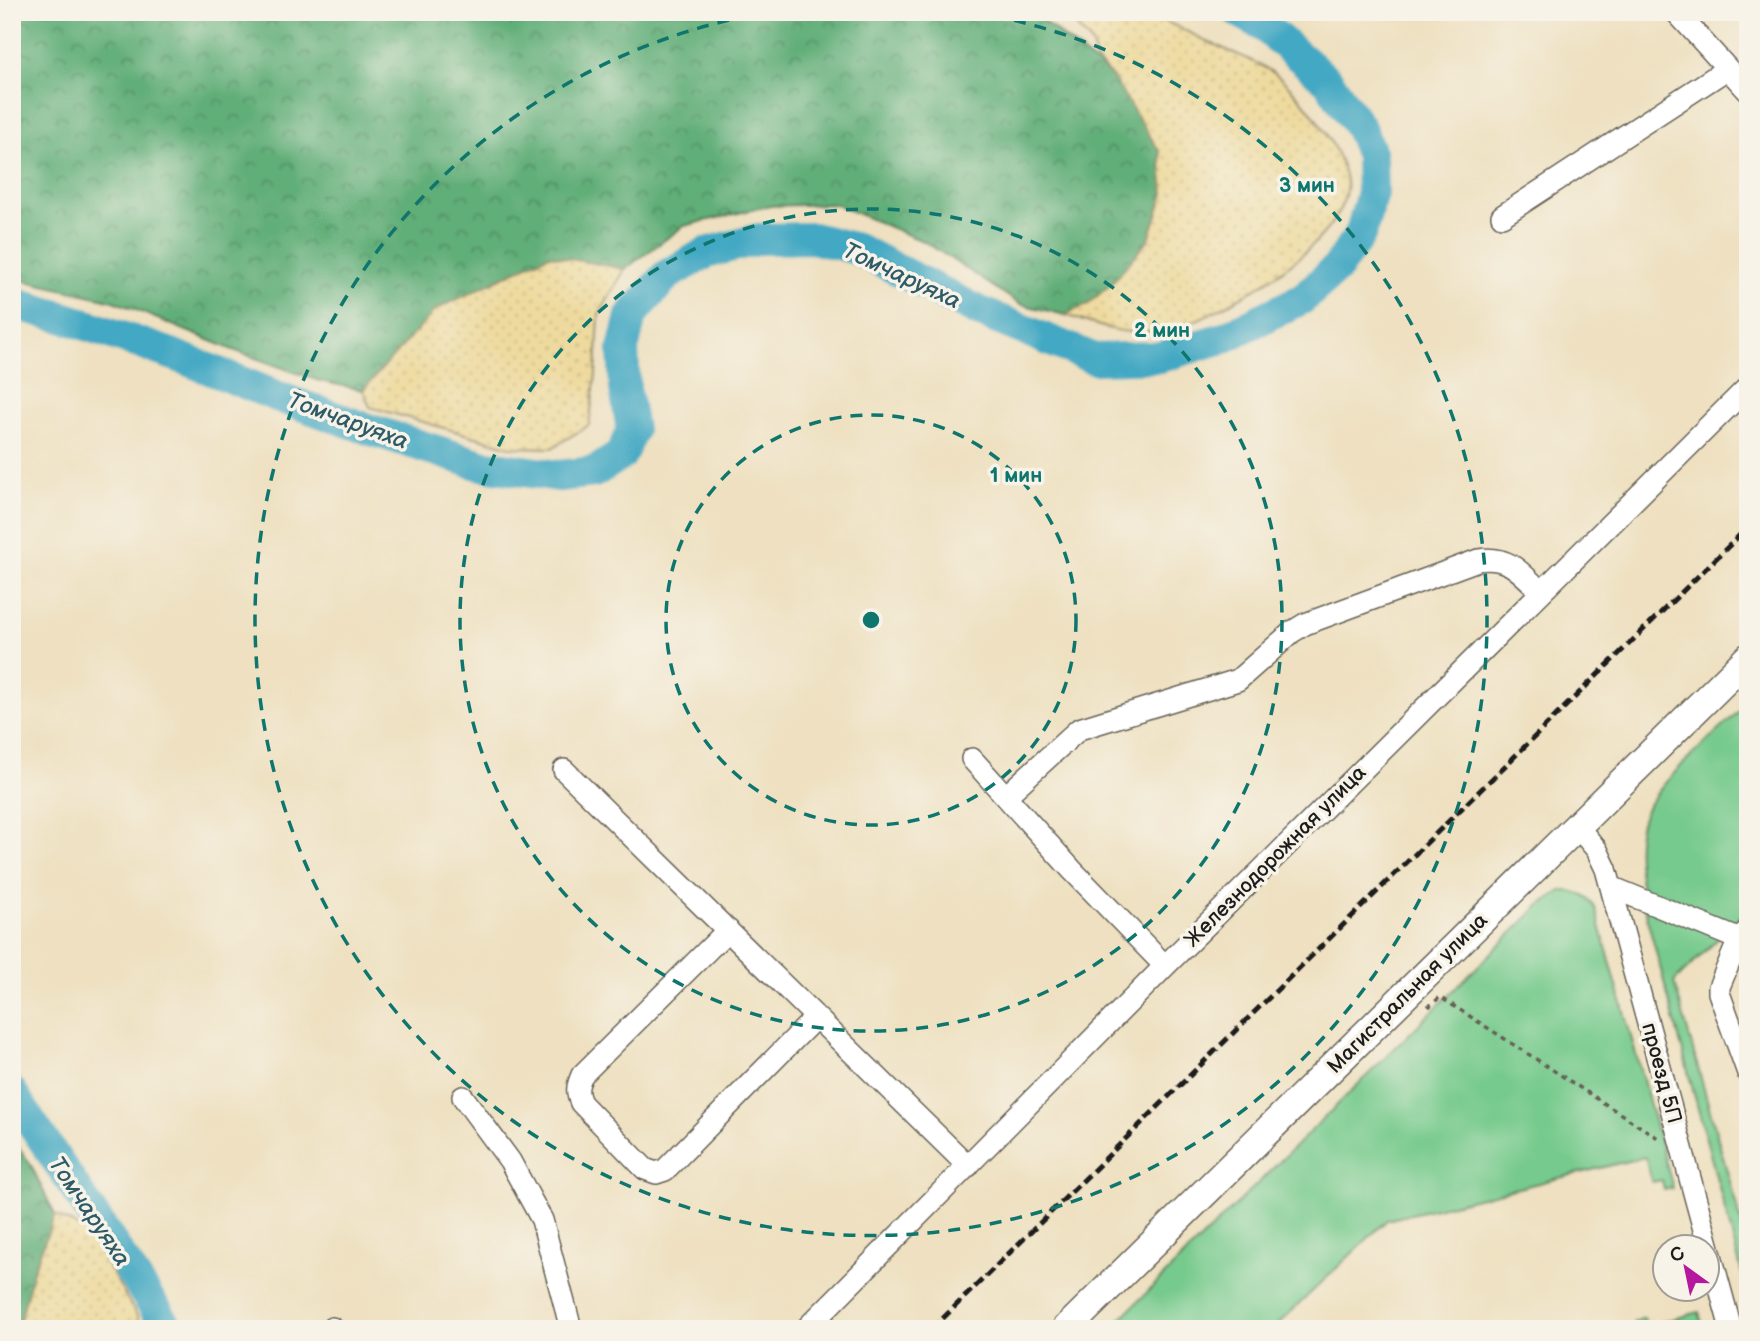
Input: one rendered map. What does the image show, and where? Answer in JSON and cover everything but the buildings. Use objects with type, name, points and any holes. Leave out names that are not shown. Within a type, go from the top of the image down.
[{"type":"main road","name":"Магистральная улица","points":[[1066,1329],[1748,657]]},
{"type":"street","points":[[1675,12],[1748,91]]},
{"type":"street","points":[[1502,216],[1727,69]]},
{"type":"street","name":"Железнодорожная улица","points":[[806,1329],[1165,966],[1748,387]]},
{"type":"street","points":[[1006,796],[1079,729],[1238,680],[1292,632],[1305,624],[1478,560],[1490,558],[1510,563],[1541,592]]},
{"type":"street","points":[[972,759],[1072,870],[1165,966]]},
{"type":"street","points":[[564,769],[968,1166]]},
{"type":"street","name":"проезд 5П","points":[[1576,825],[1597,850],[1611,887],[1731,1329]]},
{"type":"street","points":[[1611,887],[1745,937],[1720,979],[1719,993],[1748,1073]]},
{"type":"street","points":[[728,930],[582,1075],[577,1085],[580,1103],[645,1169],[656,1173],[665,1170],[816,1017]]},
{"type":"street","points":[[463,1097],[510,1161],[542,1220],[571,1329]]},
{"type":"path","points":[[1430,1006],[1440,997],[1684,1154]]},
{"type":"green space","points":[[12,12],[1032,12],[1113,77],[1160,152],[1164,194],[1149,239],[1111,284],[1088,304],[1065,315],[1020,304],[925,242],[835,204],[768,206],[684,226],[625,269],[549,255],[435,310],[388,375],[363,390],[319,381],[233,350],[114,301],[12,278]]},
{"type":"green space","points":[[1748,703],[1748,909],[1674,982],[1748,1246],[1748,1296],[1647,918],[1640,881],[1638,841],[1643,817],[1661,789],[1690,757]]},
{"type":"green space","points":[[1561,891],[1581,894],[1595,907],[1673,1188],[1664,1190],[1662,1180],[1652,1182],[1645,1157],[1387,1220],[1273,1329],[1110,1329],[1540,905]]},
{"type":"green space","points":[[12,1139],[30,1163],[55,1215],[33,1271],[18,1329],[12,1329]]},
{"type":"green space","points":[[1699,1312],[1702,1324],[1683,1329],[1636,1329],[1634,1322],[1644,1318],[1647,1326]]},
{"type":"sand","points":[[1120,10],[1146,14],[1255,62],[1281,78],[1320,124],[1340,160],[1345,177],[1346,191],[1338,213],[1323,234],[1302,255],[1252,291],[1175,328],[1126,332],[1065,315],[1088,304],[1111,284],[1149,239],[1164,194],[1160,152],[1113,78],[1097,61],[1091,42],[1063,12]]},
{"type":"sand","points":[[549,255],[625,269],[599,315],[596,374],[589,425],[552,448],[511,447],[370,407],[363,390],[435,310]]},
{"type":"sand","points":[[55,1215],[88,1232],[138,1317],[140,1329],[18,1329],[33,1271]]},
{"type":"waterway","name":"Томчаруяха","points":[[12,303],[72,320],[174,355],[284,399],[481,465],[559,476],[594,472],[621,455],[632,430],[625,388],[623,349],[631,316],[667,275],[706,253],[759,239],[813,238],[857,249],[978,311],[1095,359],[1160,357],[1223,338],[1302,299],[1337,268],[1361,233],[1372,193],[1371,155],[1360,128],[1329,82],[1261,24],[1239,12]]},
{"type":"waterway","name":"Томчаруяха","points":[[12,1093],[169,1329]]},
{"type":"railway","points":[[932,1329],[1748,527]]}]
